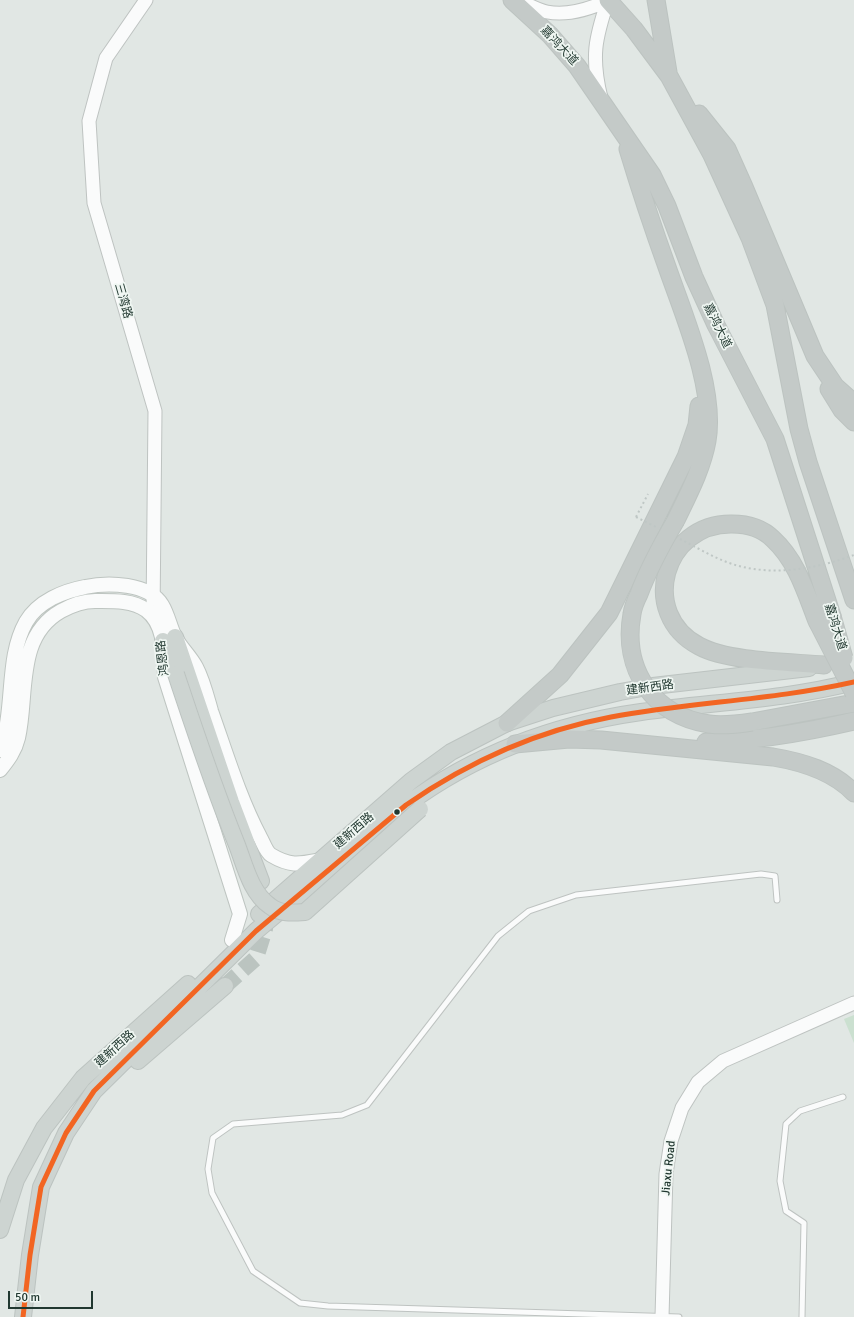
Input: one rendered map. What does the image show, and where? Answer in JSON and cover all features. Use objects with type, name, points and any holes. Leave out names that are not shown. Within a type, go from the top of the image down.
[{"type":"highway","name":"嘉鸿大道","points":[[512,0],[550,35],[577,66],[652,175],[694,277],[716,325],[774,439],[825,619],[854,692]]},
{"type":"highway","points":[[608,0],[634,29],[727,149],[815,356],[835,399],[854,422]]},
{"type":"highway","points":[[656,0],[669,76],[732,195],[767,282],[781,331],[798,422],[808,462],[854,600]]},
{"type":"highway","points":[[623,131],[645,205],[696,351],[703,380],[708,416],[707,441],[698,473],[676,520],[650,566],[632,612],[630,632],[634,665],[640,680],[649,692],[674,713],[690,720],[709,724],[726,725],[752,722],[854,703]]},
{"type":"highway","points":[[815,356],[835,386],[854,403]]},
{"type":"highway","points":[[507,723],[560,675],[609,613],[686,457],[697,425],[703,380]]},
{"type":"highway","points":[[824,665],[734,657],[700,647],[687,639],[674,624],[666,607],[665,583],[671,561],[677,549],[687,538],[712,525],[741,524],[754,527],[765,532],[774,540],[792,562],[825,619]]},
{"type":"highway","points":[[515,744],[569,739],[725,741],[813,729],[854,721]]},
{"type":"highway","points":[[601,740],[795,761],[831,776],[854,793]]},
{"type":"main road","points":[[0,750],[6,736],[9,718],[14,661],[18,638],[27,620],[40,606],[54,597],[71,590],[109,584],[142,590],[154,595]]},
{"type":"main road","name":"鸿恩路","points":[[154,595],[162,605],[169,639],[165,678],[240,914],[232,940]]},
{"type":"main road","points":[[0,770],[10,758],[18,740],[26,662],[32,644],[41,628],[53,615],[71,605],[89,601],[110,601],[128,603],[142,607],[153,616]]},
{"type":"main road","name":"鸿恩路","points":[[153,616],[169,639],[196,667],[248,815],[270,854],[295,865],[321,860]]},
{"type":"main road","points":[[169,639],[176,674],[205,763],[256,892],[270,906],[287,913],[305,912],[420,809],[477,762]]},
{"type":"main road","points":[[169,639],[261,881]]},
{"type":"main road","name":"建新西路","points":[[0,1230],[16,1180],[44,1128],[83,1078],[192,980],[289,886],[321,860],[410,781],[451,752],[507,723],[553,708],[620,692],[824,665],[854,659]]},
{"type":"main road","name":"建新西路","points":[[23,1317],[30,1255],[41,1187],[66,1133],[94,1091],[256,931],[406,805],[427,790],[477,762],[515,744],[549,732],[614,716],[782,696],[854,682]]},
{"type":"main road","points":[[94,1091],[135,1064],[226,986]]},
{"type":"main road","points":[[14,1317],[19,1253],[26,1220],[41,1187]]},
{"type":"street","name":"三湾路","points":[[146,0],[106,58],[89,121],[94,203],[155,411],[153,616]]},
{"type":"street","points":[[518,0],[546,12],[563,13],[586,10],[608,0]]},
{"type":"street","points":[[602,102],[596,77],[595,55],[597,36],[608,0]]},
{"type":"street","name":"Jiaxu Road","points":[[662,1317],[666,1174],[671,1141],[682,1108],[698,1082],[723,1061],[854,1003]]},
{"type":"lane","points":[[679,1317],[328,1306],[300,1303],[253,1271],[212,1193],[208,1169],[213,1138],[233,1124],[342,1115],[367,1104],[498,936],[529,911],[576,895],[761,874],[775,876],[777,900]]},
{"type":"lane","points":[[802,1317],[804,1223],[786,1211],[780,1182],[786,1124],[800,1111],[843,1097]]},
{"type":"path","points":[[648,494],[636,517],[657,528]]},
{"type":"path","points":[[677,538],[725,562],[774,571],[794,570],[832,563],[854,555]]},
{"type":"green space","points":[[854,1015],[854,1043],[844,1019]]},
{"type":"tunnel","points":[[225,986],[256,958],[265,929],[264,914]]},
{"type":"transit line","points":[[23,1317],[30,1255],[41,1187],[66,1133],[94,1091],[256,931],[406,805],[430,789],[478,762],[530,740],[583,723],[641,712],[794,693],[854,682]]}]
